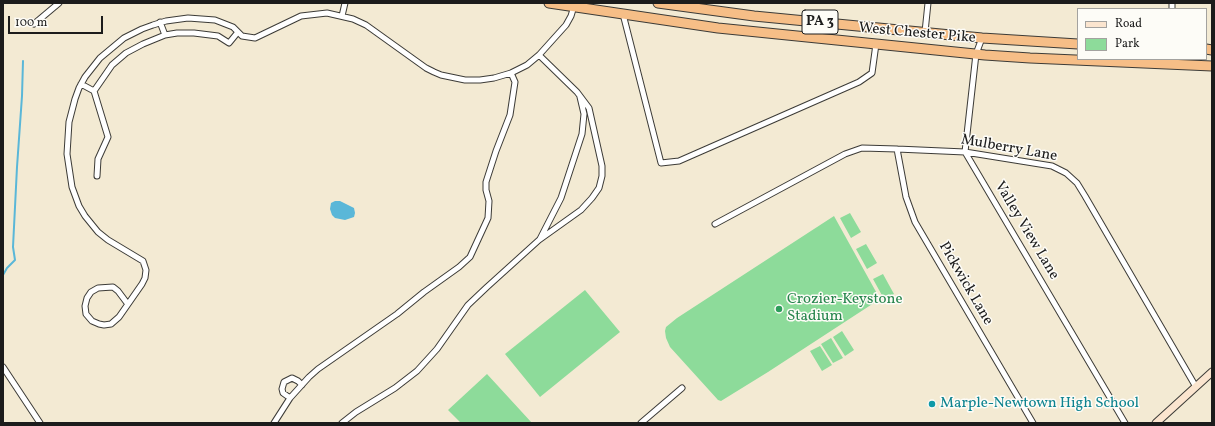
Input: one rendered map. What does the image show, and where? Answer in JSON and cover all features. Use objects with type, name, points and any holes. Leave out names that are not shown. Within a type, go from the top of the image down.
[{"type":"highway","name":"West Chester Pike","points":[[549,3],[574,5],[718,28],[976,54],[1077,59]]},
{"type":"highway","name":"West Chester Pike","points":[[658,3],[754,16],[982,38],[1077,44]]},
{"type":"highway","name":"West Chester Pike","points":[[1100,60],[1169,62],[1212,66]]},
{"type":"main road","points":[[1156,423],[1212,372]]},
{"type":"street","points":[[34,24],[59,3]]},
{"type":"street","points":[[342,16],[345,3]]},
{"type":"street","points":[[925,32],[928,3]]},
{"type":"street","points":[[128,303],[113,286],[98,288],[91,292],[87,298],[85,306],[86,314],[92,321],[104,325],[111,324],[119,317],[145,278],[146,270],[143,261],[108,240],[98,232],[79,206],[72,187],[67,154],[68,134],[72,109],[81,84],[100,58],[124,38],[160,22],[178,18],[215,20],[233,27],[242,36],[255,38],[301,16],[327,13],[353,18],[366,25],[426,68],[441,75],[465,80],[480,80],[511,73],[527,65],[539,55],[566,25],[571,16],[574,5]]},
{"type":"street","points":[[623,14],[661,163],[679,161],[859,82],[872,73],[876,44]]},
{"type":"street","points":[[160,22],[164,35]]},
{"type":"street","points":[[94,91],[112,65],[126,54],[143,44],[164,35],[194,33],[218,36],[229,43],[238,32]]},
{"type":"street","points":[[965,152],[976,54],[982,38]]},
{"type":"street","points":[[342,423],[356,412],[395,388],[417,371],[437,349],[468,305],[539,240],[581,210],[599,188],[602,171],[600,153],[589,108],[579,94],[539,55]]},
{"type":"street","points":[[274,423],[290,398],[318,369],[397,314],[470,257],[488,218],[489,201],[486,190],[486,182],[510,114],[515,82],[511,73]]},
{"type":"street","points":[[81,84],[94,91],[108,137],[98,158],[97,176]]},
{"type":"street","points":[[539,240],[561,198],[582,134],[584,114],[579,94]]},
{"type":"street","name":"Mulberry Lane","points":[[715,224],[845,154],[862,148],[965,152],[1052,166],[1066,173],[1077,183],[1196,387]]},
{"type":"street","name":"Pickwick Lane","points":[[897,149],[906,197],[915,222],[1033,423]]},
{"type":"street","name":"Valley View Lane","points":[[965,152],[1125,423]]},
{"type":"street","points":[[3,367],[40,423]]},
{"type":"street","points":[[290,398],[283,393],[282,389],[284,382],[292,378],[302,385]]},
{"type":"street","points":[[641,423],[682,388]]},
{"type":"green space","points":[[850,213],[861,232],[851,238],[840,218]]},
{"type":"green space","name":"Crozier-Keystone Stadium","points":[[834,216],[880,299],[768,372],[721,401],[718,400],[670,347],[666,338],[666,327],[677,318]]},
{"type":"green space","points":[[866,244],[877,263],[867,269],[856,249]]},
{"type":"green space","points":[[883,274],[894,294],[884,299],[873,279]]},
{"type":"green space","points":[[585,290],[620,332],[540,397],[505,354]]},
{"type":"green space","points":[[842,331],[854,350],[845,356],[833,337]]},
{"type":"green space","points":[[831,338],[843,358],[833,363],[821,344]]},
{"type":"green space","points":[[820,346],[832,365],[822,371],[810,351]]},
{"type":"green space","points":[[487,374],[532,423],[461,423],[448,410]]},
{"type":"water","points":[[340,201],[354,208],[354,217],[345,220],[335,218],[330,209],[331,203]]},
{"type":"waterway","points":[[3,275],[7,268],[15,260],[13,247],[23,61]]},
{"type":"place","name":"Crozier-Keystone Stadium","points":[[779,309]]},
{"type":"place","name":"Marple-Newtown High School","points":[[932,404]]}]
